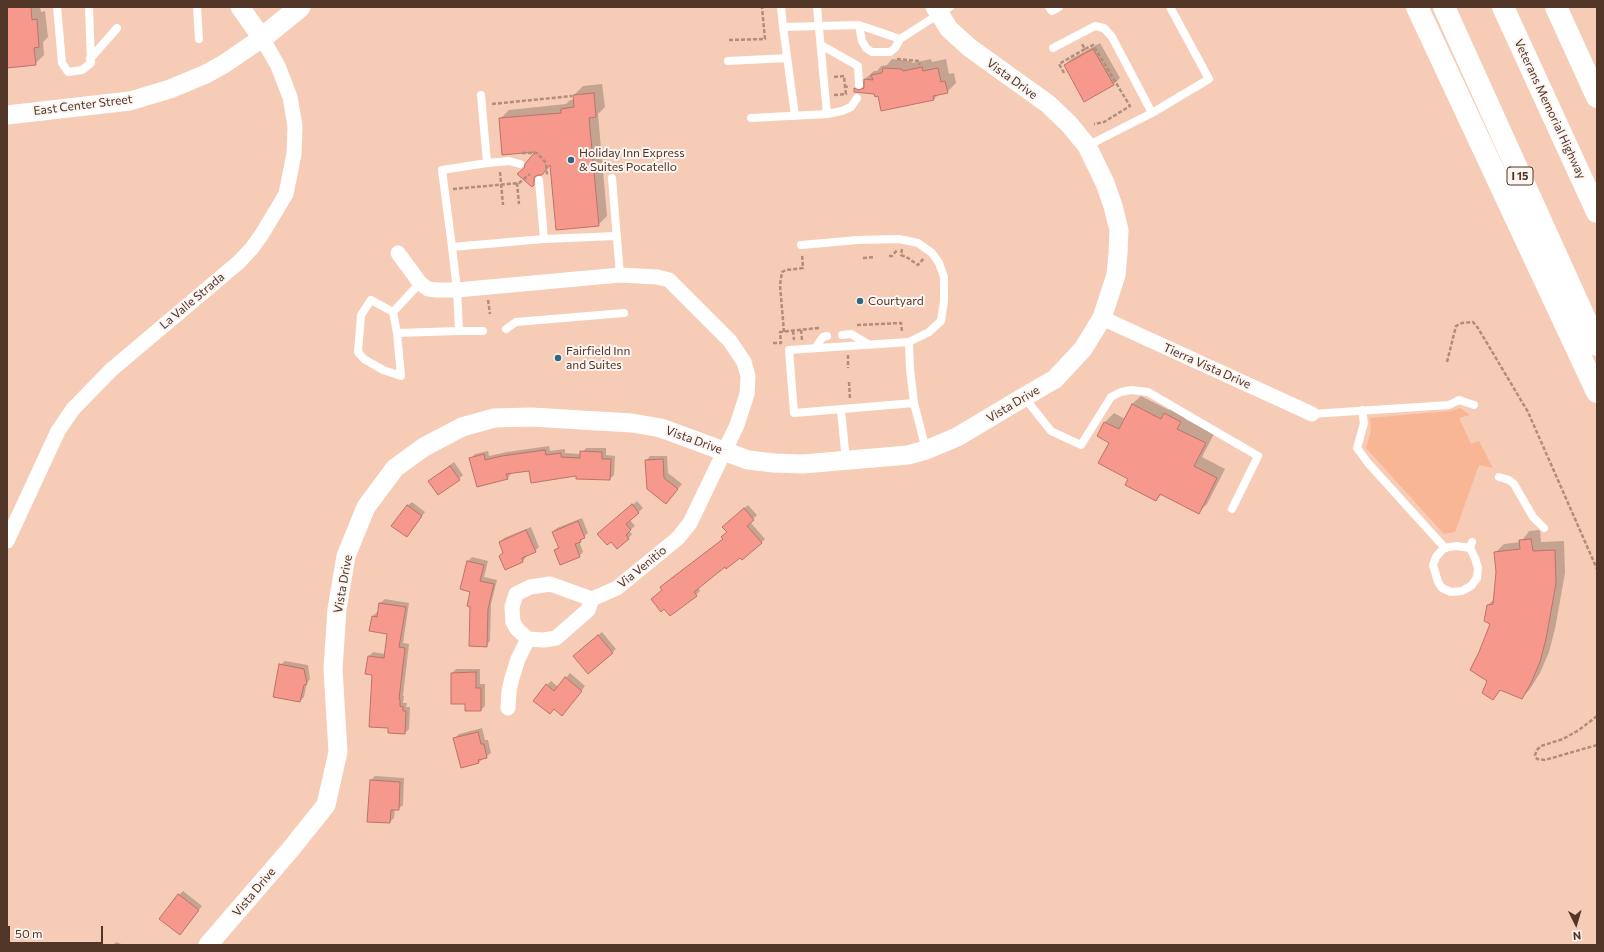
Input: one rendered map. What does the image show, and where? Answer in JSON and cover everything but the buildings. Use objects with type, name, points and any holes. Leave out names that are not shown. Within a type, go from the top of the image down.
[{"type":"highway","points":[[1417,7],[1597,392]]},
{"type":"highway","name":"I 15","points":[[1444,7],[1597,345]]},
{"type":"highway","name":"Veterans Memorial Highway","points":[[1503,7],[1597,212]]},
{"type":"highway","points":[[1556,7],[1597,97]]},
{"type":"main road","name":"East Center Street","points":[[262,38],[300,7]]},
{"type":"street","points":[[240,7],[262,38]]},
{"type":"street","name":"Vista Drive","points":[[208,945],[290,850],[326,805],[338,752],[333,669],[337,609],[346,556],[366,507],[395,468],[424,447],[462,427],[494,418],[531,416],[619,422],[661,428],[690,437],[748,460],[774,463],[803,464],[908,455],[926,450],[957,437],[1055,379],[1083,349],[1102,318],[1116,275],[1119,230],[1114,206],[1105,183],[1087,146],[1069,124],[1048,104],[970,48],[949,29],[941,10]]},
{"type":"street","name":"East Center Street","points":[[7,115],[130,100],[170,89],[206,74],[224,64],[262,38]]},
{"type":"street","name":"La Valle Strada","points":[[7,541],[58,431],[73,409],[111,370],[238,262],[252,248],[286,194],[294,154],[295,126],[290,97],[278,66],[262,38]]},
{"type":"street","points":[[398,253],[420,283]]},
{"type":"street","name":"Via Venitio","points":[[420,283],[428,289],[457,290],[620,275],[657,277],[669,280],[730,341],[744,362],[748,376],[747,394],[737,425],[690,523],[678,538],[617,588],[592,599]]},
{"type":"street","name":"Tierra Vista Drive","points":[[1102,318],[1312,414]]},
{"type":"street","points":[[550,584],[592,599],[588,610],[556,638],[544,640],[528,639],[517,629],[513,622],[512,607],[516,594],[530,587],[550,584]]},
{"type":"street","points":[[508,708],[509,691],[512,678],[518,659],[528,639]]},
{"type":"lane","points":[[57,7],[62,63],[68,72],[82,70],[91,63],[88,7]]},
{"type":"lane","points":[[197,7],[199,39]]},
{"type":"lane","points":[[781,7],[782,27],[795,116]]},
{"type":"lane","points":[[817,7],[827,114]]},
{"type":"lane","points":[[1049,7],[1052,11],[1059,7]]},
{"type":"lane","points":[[1087,146],[1152,113],[1210,79],[1170,7]]},
{"type":"lane","points":[[859,25],[862,41],[866,48],[872,52],[890,52],[895,48],[900,39],[941,10]]},
{"type":"lane","points":[[782,27],[859,25],[900,39]]},
{"type":"lane","points":[[1053,48],[1094,26],[1104,28],[1112,37],[1152,113]]},
{"type":"lane","points":[[90,59],[117,28]]},
{"type":"lane","points":[[821,45],[858,66],[859,85]]},
{"type":"lane","points":[[728,61],[787,58]]},
{"type":"lane","points":[[480,95],[487,163]]},
{"type":"lane","points":[[751,118],[827,114],[842,111],[851,107],[857,98]]},
{"type":"lane","points":[[459,330],[457,290],[442,170],[509,161],[520,164]]},
{"type":"lane","points":[[612,178],[620,275]]},
{"type":"lane","points":[[539,180],[544,239]]},
{"type":"lane","points":[[452,247],[544,239],[617,236]]},
{"type":"lane","points":[[801,249],[858,240],[899,239],[918,243],[932,253],[940,263],[944,277],[944,301],[941,321],[929,332],[909,342],[789,350],[794,414],[914,403]]},
{"type":"lane","points":[[393,312],[420,283]]},
{"type":"lane","points":[[371,300],[393,312],[397,333],[401,376],[383,370],[364,359],[358,352],[361,315],[371,300]]},
{"type":"lane","points":[[506,329],[516,322],[624,313]]},
{"type":"lane","points":[[397,333],[483,330]]},
{"type":"lane","points":[[842,335],[851,334],[869,344]]},
{"type":"lane","points":[[815,348],[823,337],[827,336]]},
{"type":"lane","points":[[909,342],[910,369],[914,403],[926,450]]},
{"type":"lane","points":[[1024,397],[1051,432],[1081,445],[1111,397],[1121,392],[1132,390],[1148,392],[1258,456],[1232,509]]},
{"type":"lane","points":[[1312,414],[1449,405],[1459,400],[1474,405]]},
{"type":"lane","points":[[841,410],[846,460]]},
{"type":"lane","points":[[1362,410],[1364,423],[1357,448],[1368,463],[1445,548]]},
{"type":"lane","points":[[1499,477],[1509,480],[1514,484],[1533,517],[1544,528]]},
{"type":"lane","points":[[1471,545],[1478,568],[1477,578],[1471,586],[1462,591],[1451,592],[1442,588],[1438,582],[1433,565],[1435,556],[1445,548],[1471,545]]},
{"type":"path","points":[[729,40],[765,39],[762,7]]},
{"type":"path","points":[[1064,72],[1059,64],[1084,48],[1093,45],[1130,106],[1104,122],[1094,124]]},
{"type":"path","points":[[892,58],[919,61],[920,65]]},
{"type":"path","points":[[842,76],[844,76],[845,87]]},
{"type":"path","points":[[492,111],[492,103],[572,96]]},
{"type":"path","points":[[517,154],[537,153],[546,163],[548,179]]},
{"type":"path","points":[[453,189],[501,183],[519,183],[531,174]]},
{"type":"path","points":[[501,183],[503,205]]},
{"type":"path","points":[[517,183],[519,204]]},
{"type":"path","points":[[889,256],[892,256],[896,250],[902,248],[901,256],[908,258],[918,265],[924,258],[927,261]]},
{"type":"path","points":[[784,332],[780,285],[782,272],[786,270],[803,268],[801,249]]},
{"type":"path","points":[[863,258],[875,257]]},
{"type":"path","points":[[488,297],[490,314]]},
{"type":"path","points":[[1447,362],[1456,326],[1462,323],[1473,322],[1482,334],[1528,412],[1597,569]]},
{"type":"path","points":[[850,326],[901,323],[902,332],[909,332]]},
{"type":"path","points":[[773,343],[781,343],[780,332],[793,332],[818,328],[814,333]]},
{"type":"path","points":[[848,353],[848,368]]},
{"type":"path","points":[[849,382],[851,402]]},
{"type":"path","points":[[1597,716],[1563,739],[1541,746],[1535,755],[1537,758],[1545,760],[1597,746]]},
{"type":"shaded area","points":[[1460,408],[1470,415],[1459,418],[1471,444],[1479,441],[1493,468],[1479,465],[1455,532],[1444,534],[1366,448],[1371,431],[1370,418],[1450,411]]},
{"type":"place","name":"Holiday Inn Express & Suites Pocatello","points":[[571,160]]},
{"type":"place","name":"Courtyard","points":[[860,301]]},
{"type":"place","name":"Fairfield Inn and Suites","points":[[558,358]]}]
